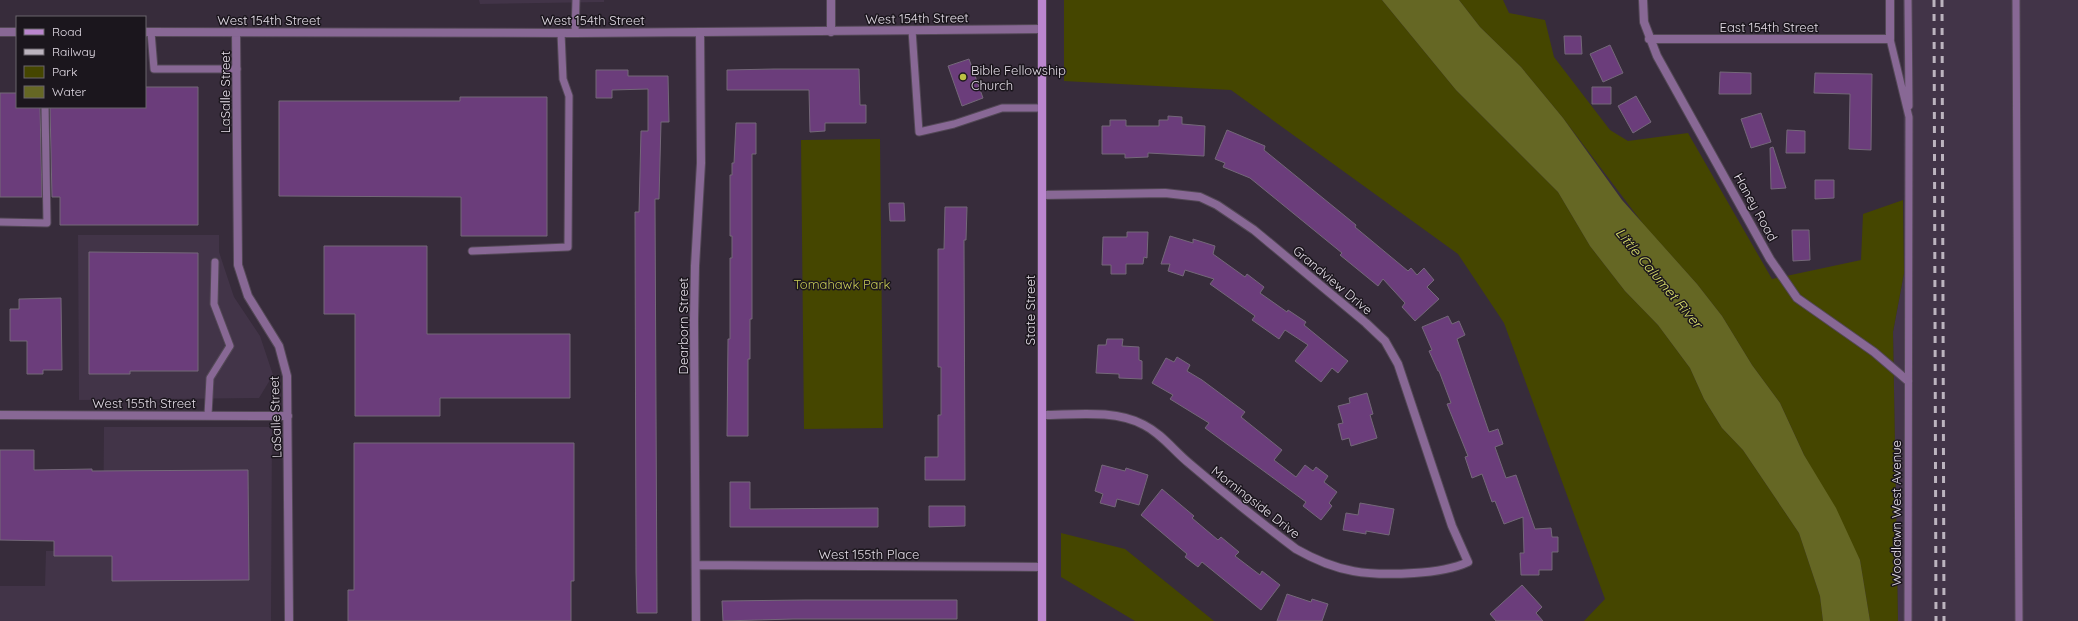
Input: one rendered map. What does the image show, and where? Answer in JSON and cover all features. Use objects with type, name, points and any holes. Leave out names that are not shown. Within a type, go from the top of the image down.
[{"type":"main road","name":"State Street","points":[[1042,0],[1042,621]]},
{"type":"street","points":[[831,0],[831,32]]},
{"type":"street","name":"Haney Road","points":[[1643,0],[1644,22],[1649,39],[1770,259],[1797,298],[1874,352],[1908,381]]},
{"type":"street","points":[[1890,0],[1890,38]]},
{"type":"street","name":"West 154th Street","points":[[148,32],[831,32],[1042,29]]},
{"type":"street","points":[[0,32],[16,32]]},
{"type":"street","name":"LaSalle Street","points":[[236,32],[238,265],[248,296],[279,346],[287,376],[289,621]]},
{"type":"street","name":"Dearborn Street","points":[[696,621],[694,320],[695,266],[701,163],[700,32]]},
{"type":"street","name":"East 154th Street","points":[[1649,39],[1890,38]]},
{"type":"street","name":"Grandview Drive","points":[[1042,195],[1165,193],[1200,197],[1217,205],[1254,230],[1366,323],[1385,341],[1398,364],[1452,526],[1468,562]]},
{"type":"street","name":"Morningside Drive","points":[[1042,415],[1088,414],[1111,416],[1143,424],[1160,436],[1230,498],[1296,549],[1308,556],[1348,571],[1363,574],[1398,575],[1457,567],[1468,562]]},
{"type":"street","name":"West 155th Street","points":[[0,415],[288,416]]},
{"type":"street","name":"West 155th Place","points":[[696,565],[1042,567]]},
{"type":"lane","points":[[576,0],[576,32]]},
{"type":"lane","points":[[1908,0],[1909,117]]},
{"type":"lane","points":[[2016,0],[2019,621]]},
{"type":"lane","points":[[912,30],[919,132],[954,124],[1002,108],[1042,108]]},
{"type":"lane","points":[[148,32],[154,69],[237,69]]},
{"type":"lane","points":[[472,251],[568,247],[570,96],[563,79],[561,32]]},
{"type":"lane","points":[[1890,38],[1909,117]]},
{"type":"lane","points":[[0,222],[47,223],[45,108]]},
{"type":"lane","name":"Woodlawn West Avenue","points":[[1908,621],[1909,117]]},
{"type":"lane","points":[[208,415],[210,378],[230,346],[214,304],[215,262]]},
{"type":"shaded area","points":[[479,0],[604,0],[604,2],[480,4]]},
{"type":"shaded area","points":[[1903,0],[2078,0],[2078,621],[1898,621],[1893,332],[1904,273]]},
{"type":"shaded area","points":[[78,235],[219,235],[219,252],[234,297],[260,336],[273,375],[259,398],[79,400]]},
{"type":"shaded area","points":[[104,427],[272,427],[271,621],[0,621],[0,586],[45,586],[46,551],[103,551]]},
{"type":"green space","points":[[1064,0],[1382,0],[1456,90],[1558,192],[1590,246],[1625,291],[1658,325],[1690,368],[1704,399],[1722,428],[1743,450],[1799,533],[1820,596],[1823,621],[1584,621],[1605,599],[1504,323],[1458,254],[1231,90],[1064,81]]},
{"type":"green space","points":[[1459,0],[1503,0],[1509,13],[1545,20],[1554,57],[1610,130],[1628,141],[1688,133],[1772,279],[1861,260],[1863,214],[1903,200],[1904,273],[1893,332],[1898,621],[1870,621],[1860,560],[1804,455],[1780,403],[1752,365],[1722,316],[1697,284],[1644,225],[1563,118],[1521,67],[1480,27]]},
{"type":"green space","name":"Tomahawk Park","points":[[880,139],[883,428],[804,429],[801,140]]},
{"type":"green space","points":[[1061,533],[1125,549],[1214,621],[1135,621],[1061,577]]},
{"type":"water","name":"Little Calumet River","points":[[1382,0],[1459,0],[1480,27],[1521,67],[1563,118],[1622,200],[1697,284],[1722,316],[1752,365],[1780,403],[1804,455],[1836,508],[1860,560],[1870,621],[1823,621],[1820,596],[1799,533],[1743,450],[1722,428],[1704,399],[1690,368],[1658,325],[1625,291],[1590,246],[1558,192],[1456,90]]},
{"type":"building","points":[[1564,36],[1581,36],[1582,54],[1565,54]]},
{"type":"building","points":[[1610,45],[1623,73],[1603,82],[1590,54]]},
{"type":"building","name":"Bible Fellowship Church","points":[[969,59],[983,98],[962,106],[948,66]]},
{"type":"building","points":[[859,69],[860,105],[866,105],[866,123],[825,123],[825,131],[810,132],[809,90],[727,90],[727,70]]},
{"type":"building","points":[[596,70],[628,70],[628,76],[668,76],[669,122],[661,122],[659,199],[655,199],[657,613],[637,613],[636,572],[635,212],[639,212],[641,131],[648,131],[648,89],[612,90],[612,98],[596,98]]},
{"type":"building","points":[[1720,72],[1751,73],[1751,94],[1719,94]]},
{"type":"building","points":[[1815,73],[1872,74],[1871,150],[1849,149],[1850,94],[1814,93]]},
{"type":"building","points":[[146,87],[198,87],[198,225],[60,225],[60,197],[52,197],[50,108],[146,108]]},
{"type":"building","points":[[1592,87],[1611,87],[1611,104],[1592,104]]},
{"type":"building","points":[[0,93],[16,93],[16,108],[40,108],[42,197],[0,197]]},
{"type":"building","points":[[1636,96],[1651,122],[1633,133],[1618,106]]},
{"type":"building","points":[[460,97],[547,97],[547,236],[461,236],[461,197],[279,196],[279,101],[460,101]]},
{"type":"building","points":[[1761,113],[1771,142],[1751,148],[1741,119]]},
{"type":"building","points":[[1168,116],[1182,117],[1182,124],[1205,126],[1204,156],[1148,153],[1148,157],[1125,158],[1125,154],[1102,154],[1102,126],[1110,126],[1110,120],[1126,120],[1126,126],[1159,126],[1159,120],[1168,120]]},
{"type":"building","points":[[736,123],[756,123],[756,154],[752,154],[752,319],[750,319],[750,359],[748,359],[748,436],[727,436],[728,339],[730,339],[730,258],[732,258],[732,236],[730,236],[730,175],[732,175],[732,163],[734,163]]},
{"type":"building","points":[[1227,130],[1265,146],[1264,150],[1356,225],[1355,227],[1408,271],[1411,268],[1417,275],[1424,268],[1434,280],[1427,287],[1439,299],[1415,321],[1402,307],[1405,303],[1383,279],[1378,286],[1340,255],[1342,253],[1250,178],[1223,167],[1225,163],[1215,159]]},
{"type":"building","points":[[1787,130],[1805,131],[1805,153],[1786,153]]},
{"type":"building","points":[[1773,147],[1786,188],[1771,189],[1770,148]]},
{"type":"building","points":[[1815,180],[1834,180],[1834,198],[1815,199]]},
{"type":"building","points":[[889,203],[904,203],[905,221],[890,221]]},
{"type":"building","points":[[945,207],[967,207],[966,240],[964,240],[965,480],[925,480],[925,457],[938,457],[938,415],[941,415],[941,367],[938,367],[938,249],[944,249]]},
{"type":"building","points":[[1792,230],[1809,230],[1810,260],[1793,261]]},
{"type":"building","points":[[1127,232],[1148,232],[1147,258],[1144,257],[1143,264],[1126,264],[1126,274],[1111,274],[1111,265],[1102,265],[1103,237],[1127,237]]},
{"type":"building","points":[[1170,236],[1193,243],[1193,239],[1215,246],[1213,254],[1245,277],[1247,274],[1264,287],[1260,293],[1287,312],[1288,310],[1306,322],[1304,325],[1348,361],[1338,373],[1332,368],[1321,382],[1295,361],[1308,345],[1285,330],[1279,339],[1252,320],[1255,316],[1210,284],[1214,279],[1185,270],[1183,276],[1168,271],[1170,264],[1161,264]]},
{"type":"building","points":[[324,246],[427,246],[427,334],[570,334],[570,398],[440,398],[440,416],[355,416],[355,314],[324,314]]},
{"type":"building","points":[[89,252],[198,253],[198,371],[130,371],[130,374],[89,374]]},
{"type":"building","points":[[61,298],[62,370],[43,370],[43,374],[27,374],[27,341],[10,341],[10,309],[19,309],[19,299]]},
{"type":"building","points":[[1448,316],[1452,324],[1459,321],[1465,335],[1457,339],[1489,432],[1498,429],[1503,444],[1495,447],[1506,478],[1516,475],[1535,529],[1551,528],[1552,537],[1558,537],[1558,552],[1552,552],[1552,570],[1539,570],[1539,575],[1521,575],[1520,553],[1524,553],[1523,517],[1504,524],[1495,501],[1492,502],[1482,474],[1472,478],[1465,457],[1468,456],[1447,404],[1451,403],[1439,371],[1429,351],[1432,350],[1422,327]]},
{"type":"building","points":[[1107,339],[1123,339],[1122,346],[1139,347],[1139,360],[1142,361],[1142,379],[1119,378],[1119,374],[1096,373],[1098,345],[1106,345]]},
{"type":"building","points":[[1177,357],[1190,365],[1187,371],[1202,380],[1245,412],[1241,417],[1282,450],[1274,460],[1296,477],[1305,465],[1313,471],[1316,467],[1328,476],[1324,482],[1337,492],[1329,503],[1332,506],[1321,520],[1303,506],[1306,502],[1205,428],[1209,423],[1170,399],[1173,395],[1152,383],[1166,358],[1174,362]]},
{"type":"building","points":[[1367,393],[1373,414],[1370,415],[1377,438],[1351,446],[1349,438],[1342,440],[1338,424],[1343,423],[1338,406],[1350,403],[1349,398]]},
{"type":"building","points":[[354,443],[574,443],[574,581],[571,581],[571,621],[348,621],[348,590],[354,590]]},
{"type":"building","points":[[0,450],[34,450],[34,470],[248,470],[249,580],[112,581],[112,556],[54,556],[54,541],[0,540]]},
{"type":"building","points":[[1102,465],[1125,471],[1126,468],[1148,475],[1139,505],[1117,499],[1115,507],[1100,503],[1103,494],[1095,491]]},
{"type":"building","points":[[730,482],[750,482],[750,509],[878,508],[878,527],[730,527]]},
{"type":"building","points":[[1162,489],[1194,516],[1192,518],[1218,540],[1221,537],[1239,552],[1235,556],[1260,575],[1262,571],[1280,585],[1261,610],[1202,562],[1198,567],[1185,557],[1187,554],[1141,515]]},
{"type":"building","points":[[1360,503],[1394,509],[1389,535],[1366,531],[1366,534],[1343,530],[1346,513],[1358,515]]},
{"type":"building","points":[[929,506],[965,506],[965,526],[929,527]]},
{"type":"building","points":[[1522,585],[1542,607],[1536,613],[1543,621],[1496,621],[1490,614]]},
{"type":"building","points":[[1287,594],[1311,602],[1312,599],[1328,604],[1322,621],[1277,621]]},
{"type":"building","points":[[957,600],[957,619],[793,619],[723,621],[722,601]]},
{"type":"railway","points":[[1934,0],[1936,621]]},
{"type":"railway","points":[[1942,0],[1944,621]]},
{"type":"place","name":"Bible Fellowship Church","points":[[963,77]]}]
